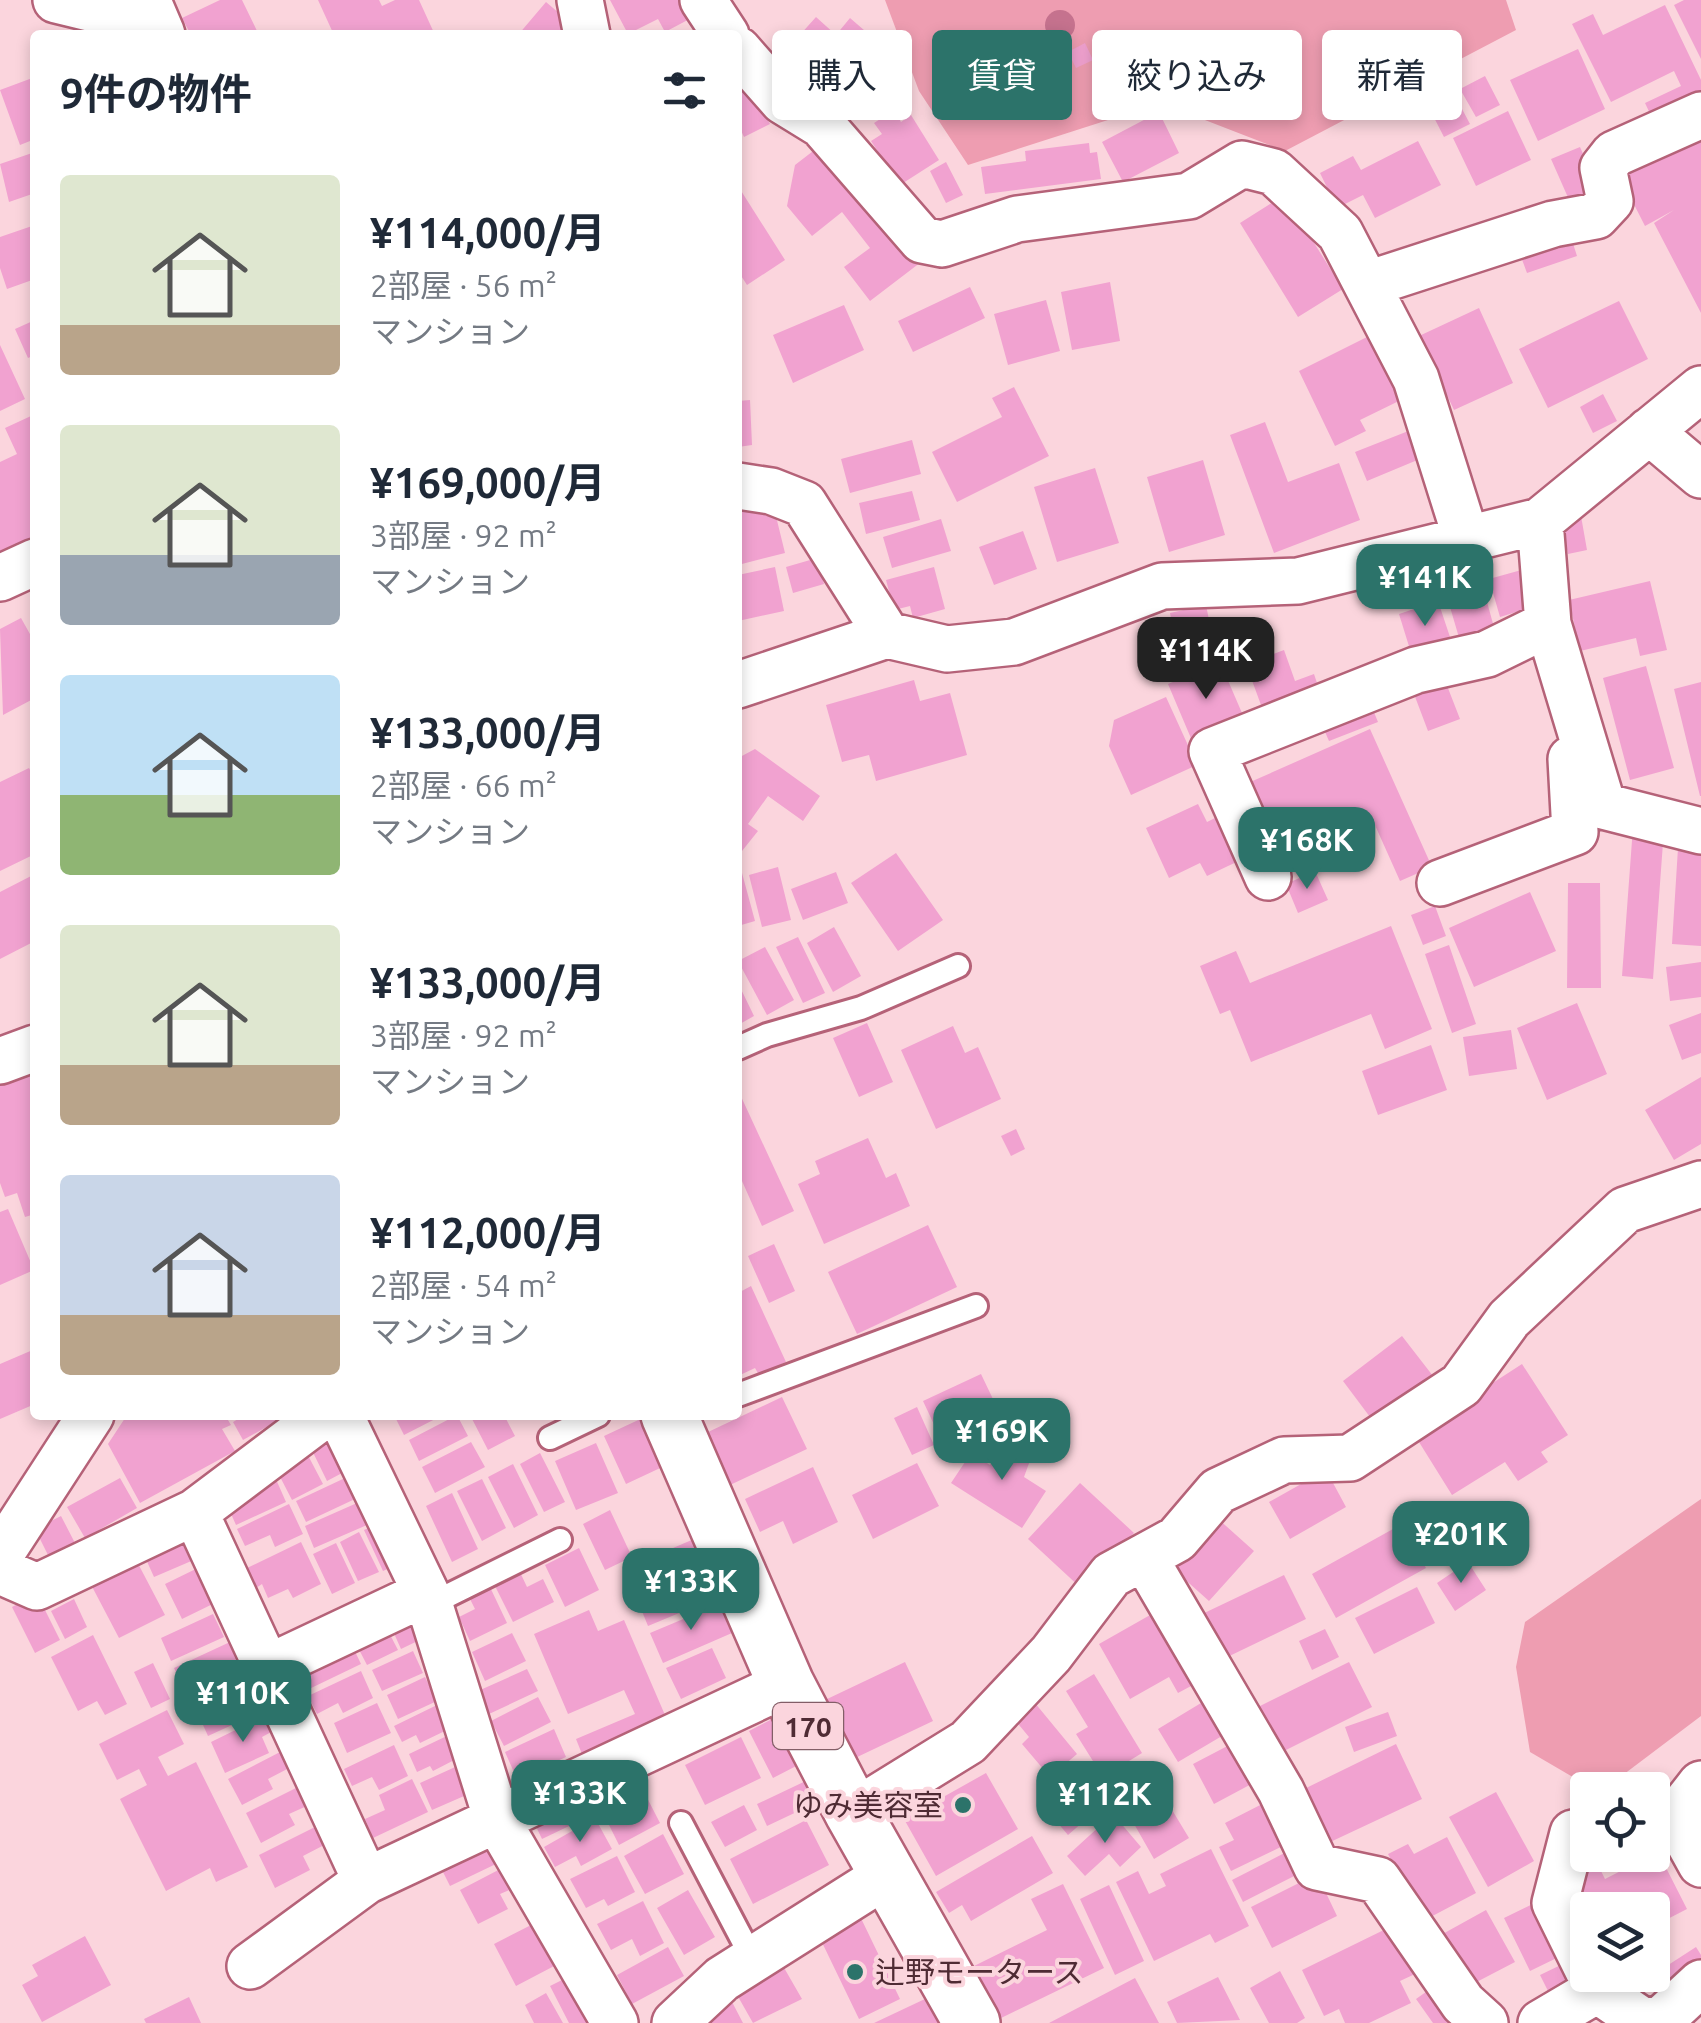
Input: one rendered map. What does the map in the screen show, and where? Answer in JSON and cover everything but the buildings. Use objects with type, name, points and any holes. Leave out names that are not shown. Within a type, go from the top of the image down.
[{"type":"highway","name":"170","points":[[676,1420],[786,1684],[853,1813],[972,2023]]},
{"type":"street","points":[[56,0],[148,16]]},
{"type":"street","points":[[580,0],[586,30]]},
{"type":"street","points":[[703,0],[723,30]]},
{"type":"street","points":[[742,55],[783,101],[822,125],[922,240],[942,244],[1017,219],[1189,196],[1242,164],[1274,172],[1340,233],[1368,284],[1416,379],[1467,541]]},
{"type":"street","points":[[1368,284],[1553,224],[1596,216],[1610,201],[1603,168],[1614,154],[1701,115]]},
{"type":"street","points":[[742,684],[887,635],[947,649],[1014,642],[1162,586],[1298,581],[1540,521],[1701,389]]},
{"type":"street","points":[[1649,431],[1701,475]]},
{"type":"street","points":[[742,487],[772,491],[804,504],[887,635]]},
{"type":"street","points":[[1540,521],[1548,624],[1603,806],[1701,832]]},
{"type":"street","points":[[0,578],[30,564]]},
{"type":"street","points":[[1268,877],[1212,751],[1416,670],[1487,654],[1548,624]]},
{"type":"street","points":[[1440,883],[1576,832],[1560,669]]},
{"type":"street","points":[[0,1062],[30,1050]]},
{"type":"street","points":[[853,1813],[968,1742],[1051,1654],[1111,1574],[1177,1540],[1218,1491],[1284,1460],[1350,1458],[1461,1385],[1508,1319],[1626,1210],[1701,1184]]},
{"type":"street","points":[[0,1555],[88,1420]]},
{"type":"street","points":[[0,1571],[37,1588],[195,1512],[317,1420]]},
{"type":"street","points":[[342,1420],[427,1599],[496,1820],[615,2023]]},
{"type":"street","points":[[195,1512],[366,1882]]},
{"type":"street","points":[[1144,1557],[1281,1790],[1317,1867],[1378,1880],[1462,2003],[1486,2023]]},
{"type":"street","points":[[267,1668],[427,1599]]},
{"type":"street","points":[[250,1966],[366,1882],[786,1684]]},
{"type":"street","points":[[1670,1819],[1701,1784]]},
{"type":"street","points":[[1670,1833],[1686,1837],[1701,1864]]},
{"type":"street","points":[[1570,1851],[1555,1903],[1570,1933]]},
{"type":"street","points":[[675,2023],[722,1980],[888,1874]]},
{"type":"street","points":[[1609,1992],[1644,2022],[1663,2018],[1701,1982]]},
{"type":"street","points":[[1540,2023],[1576,1992]]},
{"type":"lane","points":[[742,1046],[767,1035],[861,1008],[958,966]]},
{"type":"lane","points":[[742,1394],[976,1306]]},
{"type":"lane","points":[[550,1438],[588,1420]]},
{"type":"lane","points":[[427,1599],[560,1540]]},
{"type":"lane","points":[[680,1822],[752,1960]]},
{"type":"shaded area","points":[[885,0],[1506,0],[1516,30],[1462,58],[1462,30],[1322,30],[1322,120],[1344,120],[1285,151],[1205,120],[1302,120],[1302,30],[1092,30],[1092,120],[1108,120],[968,165],[938,120],[1072,120],[1072,30],[932,30],[932,111],[912,72],[912,30],[896,30]]},
{"type":"shaded area","points":[[1701,1499],[1701,1716],[1627,1772],[1570,1772],[1570,1775],[1530,1752],[1516,1667],[1525,1622]]},
{"type":"place","name":"ゆみ美容室","points":[[963,1805]]},
{"type":"place","name":"辻野モータース","points":[[855,1972]]}]
